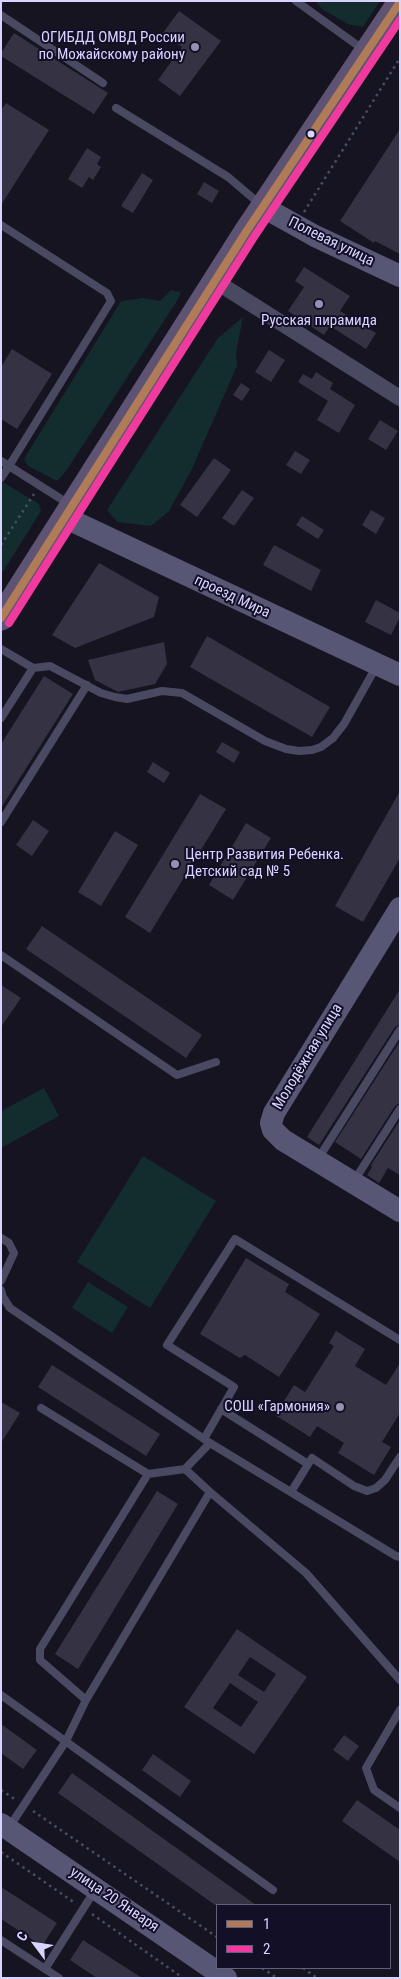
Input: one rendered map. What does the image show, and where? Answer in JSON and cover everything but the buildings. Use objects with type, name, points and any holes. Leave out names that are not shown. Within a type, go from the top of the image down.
[{"type":"main road","points":[[1,618],[215,281],[400,2]]},
{"type":"street","name":"Полевая улица","points":[[263,207],[296,226],[400,276]]},
{"type":"street","points":[[215,281],[400,398]]},
{"type":"street","name":"проезд Мира","points":[[69,512],[400,675]]},
{"type":"street","name":"Молодёжная улица","points":[[400,908],[274,1113],[272,1122],[277,1135],[400,1211]]},
{"type":"street","name":"улица 20 Января","points":[[5,1826],[226,1978]]},
{"type":"lane","points":[[296,1],[366,51]]},
{"type":"lane","points":[[1,16],[103,83]]},
{"type":"lane","points":[[116,108],[228,178],[263,207]]},
{"type":"lane","points":[[1,225],[107,293],[111,301],[1,478]]},
{"type":"lane","points":[[1,461],[39,485],[69,512]]},
{"type":"lane","points":[[1,648],[33,668],[50,666],[101,694],[127,699],[162,691],[182,692],[265,741],[286,749],[299,751],[321,747],[333,738],[344,724],[377,665]]},
{"type":"lane","points":[[1,718],[33,668]]},
{"type":"lane","points":[[1,822],[87,685]]},
{"type":"lane","points":[[1,956],[177,1076],[216,1062]]},
{"type":"lane","points":[[317,1161],[400,1030]]},
{"type":"lane","points":[[353,1183],[400,1109]]},
{"type":"lane","points":[[1,1238],[9,1243],[14,1252],[1,1281]]},
{"type":"lane","points":[[41,1408],[148,1474],[185,1469],[207,1441],[221,1409],[234,1387],[167,1345],[236,1238],[400,1340]]},
{"type":"lane","points":[[1,1290],[3,1298],[10,1308],[207,1441],[400,1557]]},
{"type":"lane","points":[[221,1409],[308,1464]]},
{"type":"lane","points":[[291,1492],[312,1458],[354,1486],[367,1491],[376,1488],[385,1480],[400,1457]]},
{"type":"lane","points":[[185,1469],[306,1574],[400,1680]]},
{"type":"lane","points":[[86,1700],[40,1660],[40,1649],[148,1474]]},
{"type":"lane","points":[[5,1826],[24,1805],[66,1741],[86,1700],[210,1492]]},
{"type":"lane","points":[[1,1695],[273,1890]]},
{"type":"lane","points":[[400,1710],[366,1768],[374,1790],[400,1808]]},
{"type":"lane","points":[[45,1969],[96,1889]]},
{"type":"lane","points":[[1,1940],[59,1978]]},
{"type":"path","points":[[296,226],[400,58]]},
{"type":"path","points":[[1,545],[39,485]]},
{"type":"path","points":[[1,1790],[216,1936]]},
{"type":"path","points":[[264,1969],[277,1978]]},
{"type":"path","points":[[304,1969],[317,1978]]},
{"type":"green space","points":[[315,1],[380,1],[363,27],[348,24],[323,10]]},
{"type":"green space","points":[[171,290],[181,292],[177,301],[66,471],[57,481],[28,466],[24,459],[121,301],[142,298],[160,301]]},
{"type":"green space","points":[[243,317],[236,352],[237,366],[191,471],[169,511],[151,526],[117,522],[107,510],[218,338]]},
{"type":"green space","points":[[1,481],[39,504],[41,511],[1,575]]},
{"type":"green space","points":[[44,1088],[59,1116],[1,1148],[1,1111]]},
{"type":"green space","points":[[143,1156],[216,1201],[150,1308],[77,1262]]},
{"type":"green space","points":[[88,1282],[128,1307],[112,1333],[72,1308]]},
{"type":"transit line","name":"1","points":[[1,618],[246,232],[400,2]]},
{"type":"transit line","name":"2","points":[[9,623],[254,237],[400,20]]},
{"type":"place","name":"ОГИБДД ОМВД России по Можайскому району","points":[[195,47]]},
{"type":"place","name":"Русская пирамида","points":[[319,304]]},
{"type":"place","name":"Центр Развития Ребенка. Детский сад № 5","points":[[175,864]]},
{"type":"place","name":"СОШ «Гармония»","points":[[340,1407]]}]
